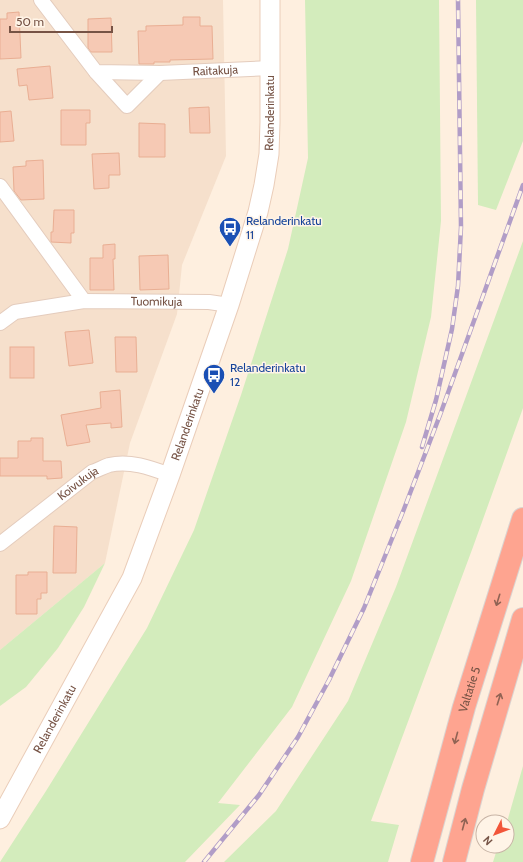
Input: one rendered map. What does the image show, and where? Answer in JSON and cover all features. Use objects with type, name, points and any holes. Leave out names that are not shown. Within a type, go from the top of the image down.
[{"type":"highway","name":"Valtatie 5","points":[[422,862],[464,706],[523,519]]},
{"type":"highway","points":[[454,862],[523,619]]},
{"type":"main road","name":"Relanderinkatu","points":[[0,819],[132,578],[170,475],[228,305],[258,212],[264,184],[269,146],[271,68],[270,0]]},
{"type":"street","points":[[41,0],[96,72],[127,106],[160,73]]},
{"type":"street","name":"Raitakuja","points":[[96,72],[160,73],[271,68]]},
{"type":"street","points":[[0,186],[84,301]]},
{"type":"street","name":"Tuomikuja","points":[[0,323],[15,312],[84,301],[209,302],[228,305]]},
{"type":"street","name":"Koivukuja","points":[[0,544],[92,472],[110,465],[126,464],[140,466],[170,475]]},
{"type":"shaded area","points":[[0,0],[223,0],[226,156],[182,265],[177,314],[130,443],[105,563],[0,650]]},
{"type":"green space","points":[[305,0],[439,0],[441,221],[431,317],[406,422],[351,581],[292,707],[218,803],[240,805],[185,862],[0,862],[147,628],[194,530],[241,395],[288,249],[308,158]]},
{"type":"green space","points":[[476,0],[523,0],[523,141],[496,210],[478,205]]},
{"type":"green space","points":[[523,241],[523,408],[371,821],[399,825],[388,862],[224,862],[276,811],[348,701],[396,587]]},
{"type":"green space","points":[[105,563],[84,607],[58,648],[26,687],[0,706],[0,650]]},
{"type":"green space","points":[[523,766],[523,862],[493,862],[496,854],[515,854],[515,814],[509,814]]},
{"type":"building","points":[[19,12],[21,58],[0,59],[0,19],[7,19],[7,13]]},
{"type":"building","points":[[183,17],[200,17],[200,26],[212,26],[213,59],[170,60],[170,62],[139,64],[138,31],[146,31],[146,26],[183,25]]},
{"type":"building","points":[[111,18],[112,52],[91,52],[88,48],[88,19]]},
{"type":"building","points":[[50,66],[53,98],[29,100],[27,85],[19,86],[17,69]]},
{"type":"building","points":[[209,107],[210,133],[190,133],[189,108]]},
{"type":"building","points":[[61,110],[90,110],[90,123],[86,123],[86,145],[61,145]]},
{"type":"building","points":[[11,111],[14,141],[0,142],[0,112]]},
{"type":"building","points":[[139,123],[165,124],[165,157],[139,157]]},
{"type":"building","points":[[119,153],[120,175],[109,175],[109,188],[94,189],[92,154]]},
{"type":"building","points":[[43,160],[44,199],[21,200],[14,191],[13,167],[26,166],[26,161]]},
{"type":"building","points":[[54,210],[74,210],[74,233],[71,233],[71,243],[51,242]]},
{"type":"building","points":[[115,244],[115,259],[113,259],[114,290],[90,290],[90,258],[103,258],[103,245]]},
{"type":"building","points":[[168,255],[169,289],[140,290],[139,256]]},
{"type":"building","points":[[89,330],[93,363],[69,366],[65,332]]},
{"type":"building","points":[[115,337],[136,337],[137,372],[116,372]]},
{"type":"building","points":[[10,347],[34,347],[34,378],[10,378]]},
{"type":"building","points":[[120,390],[122,427],[111,428],[111,423],[86,425],[90,442],[67,446],[61,415],[101,408],[100,392]]},
{"type":"building","points":[[31,438],[43,438],[43,461],[61,461],[62,478],[47,479],[47,476],[0,476],[0,458],[18,458],[18,441],[31,441]]},
{"type":"building","points":[[54,526],[77,527],[76,573],[53,573]]},
{"type":"building","points":[[28,572],[47,572],[47,593],[41,593],[41,599],[37,599],[37,614],[16,614],[16,575],[28,575]]},
{"type":"railway","points":[[422,447],[436,400],[452,329],[458,286],[461,227],[458,0]]},
{"type":"railway","points":[[204,862],[259,795],[298,737],[329,680],[364,608],[440,415],[523,185]]},
{"type":"place","name":"Relanderinkatu 11","points":[[230,248]]},
{"type":"place","name":"Relanderinkatu 12","points":[[214,394]]}]
